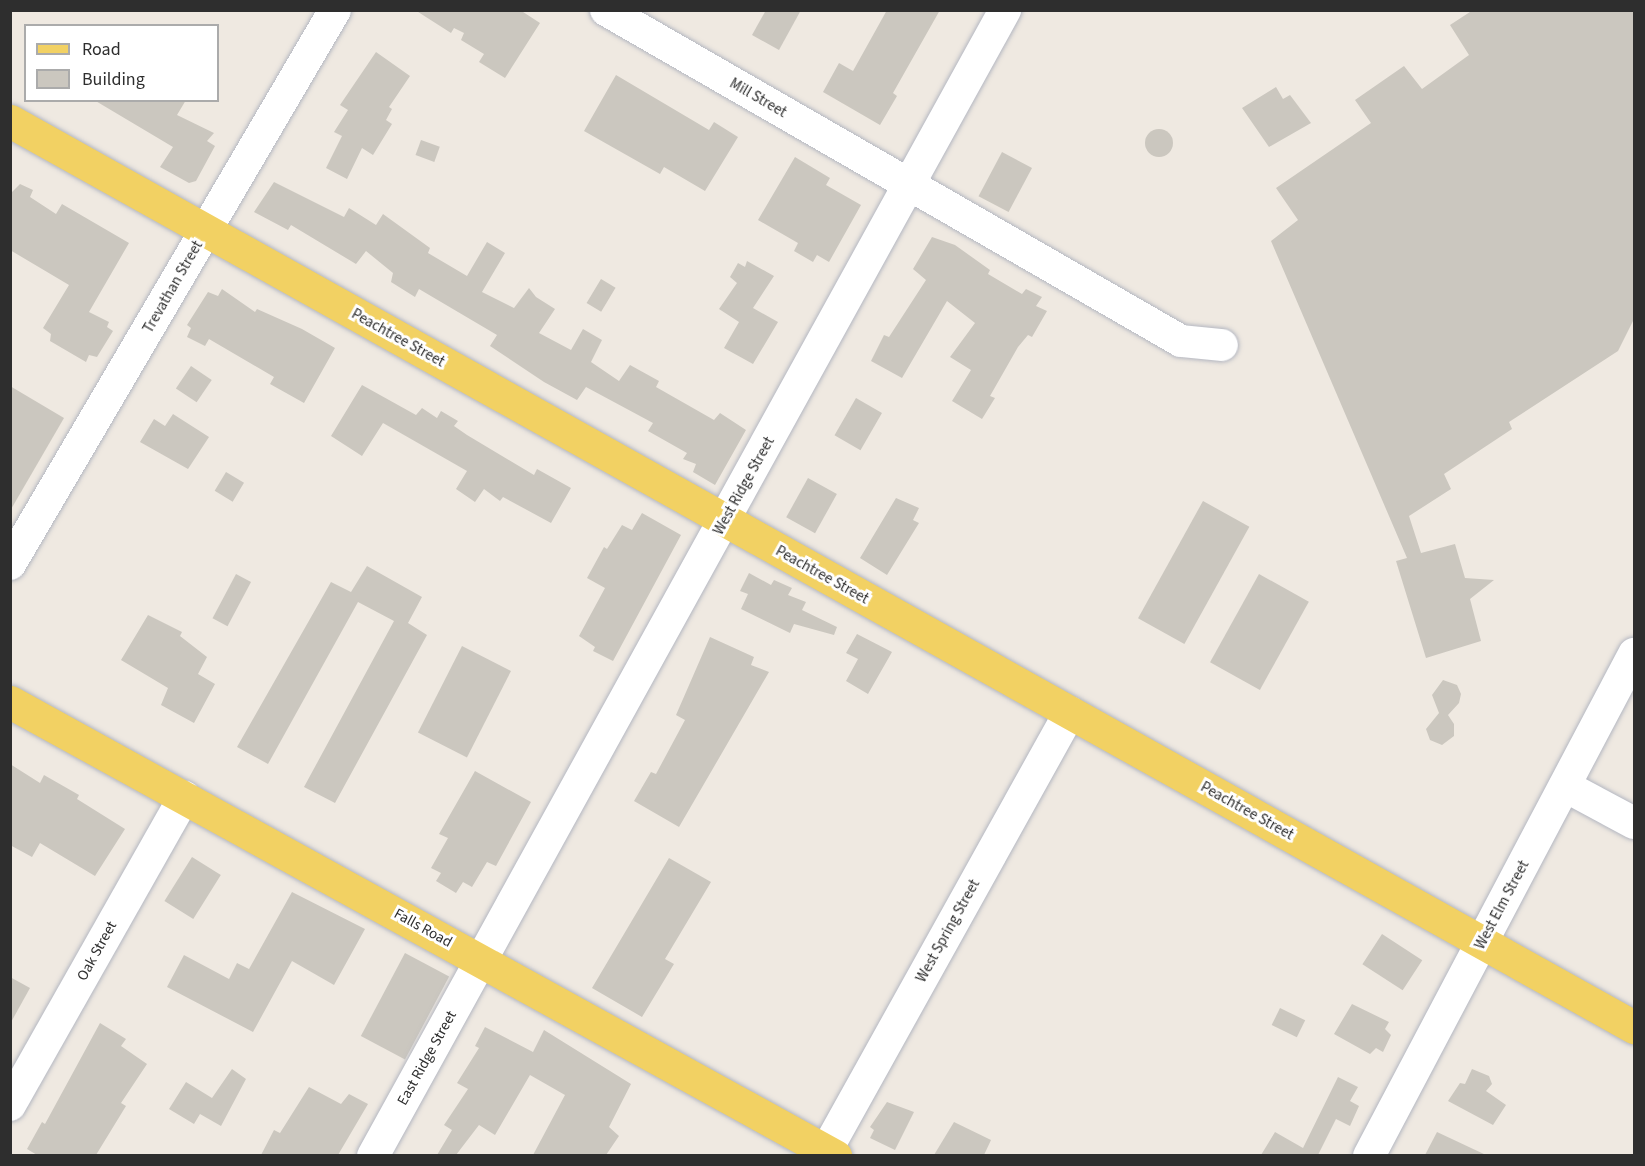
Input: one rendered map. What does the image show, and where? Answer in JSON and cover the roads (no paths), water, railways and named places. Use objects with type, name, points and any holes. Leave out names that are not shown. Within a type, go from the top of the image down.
[{"type":"main road","name":"Peachtree Street","points":[[10,121],[1635,1027]]},
{"type":"main road","name":"Falls Road","points":[[10,702],[830,1153]]},
{"type":"street","name":"Trevathan Street","points":[[10,564],[335,10]]},
{"type":"street","name":"Mill Street","points":[[606,10],[1181,340],[1222,345]]},
{"type":"street","name":"West Ridge Street","points":[[481,961],[1005,10]]},
{"type":"street","name":"West Elm Street","points":[[1369,1155],[1635,654]]},
{"type":"street","name":"West Spring Street","points":[[830,1153],[1070,712]]},
{"type":"street","points":[[1565,786],[1635,823]]},
{"type":"street","name":"Oak Street","points":[[10,1105],[184,797]]},
{"type":"street","name":"East Ridge Street","points":[[373,1155],[481,961]]}]
